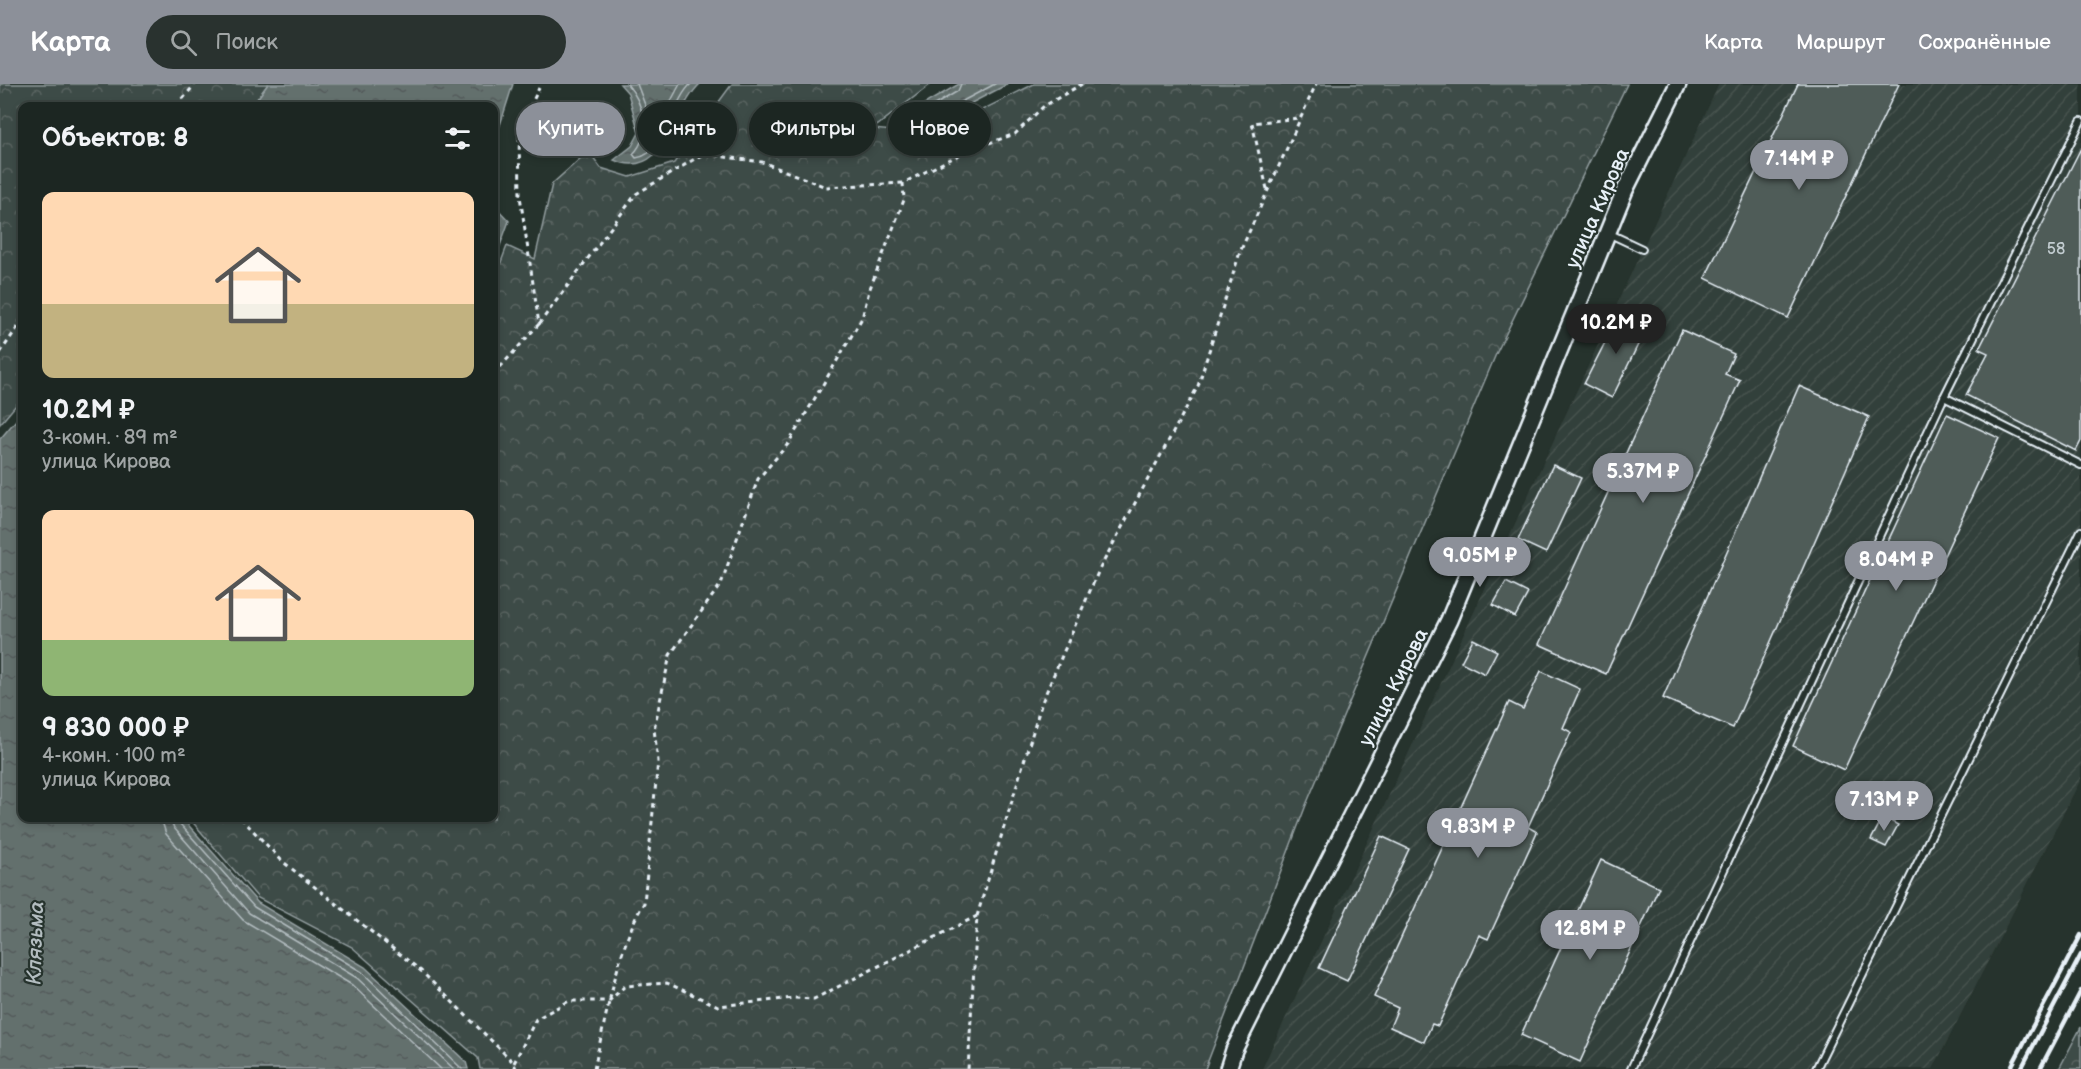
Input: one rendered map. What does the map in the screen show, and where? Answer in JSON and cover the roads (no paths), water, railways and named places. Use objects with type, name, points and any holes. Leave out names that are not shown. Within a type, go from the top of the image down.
[{"type":"street","name":"улица Кирова","points":[[1228,1069],[1234,1050],[1449,620],[1625,190],[1678,84]]},
{"type":"lane","points":[[1631,1069],[1944,397],[2081,121]]},
{"type":"lane","points":[[1608,233],[1642,249]]},
{"type":"lane","points":[[1944,397],[2081,465]]},
{"type":"lane","points":[[1816,1069],[2081,531]]},
{"type":"water","points":[[268,84],[513,84],[498,131],[498,102],[255,102]]},
{"type":"water","points":[[620,84],[700,84],[687,102],[637,102],[637,126],[628,93]]},
{"type":"water","points":[[959,84],[1008,84],[973,102],[928,102]]},
{"type":"water","points":[[637,137],[637,156],[652,156],[645,161],[631,164],[614,160],[619,156],[625,156],[625,151],[632,146]]},
{"type":"water","points":[[498,209],[509,221],[498,251]]},
{"type":"water","name":"Клязьма","points":[[18,418],[18,822],[186,822],[258,903],[365,967],[466,1062],[468,1069],[0,1069],[0,439]]},
{"type":"railway","points":[[2010,1069],[2081,935]]},
{"type":"railway","points":[[2021,1069],[2081,955]]},
{"type":"railway","points":[[2040,1069],[2081,991]]}]
